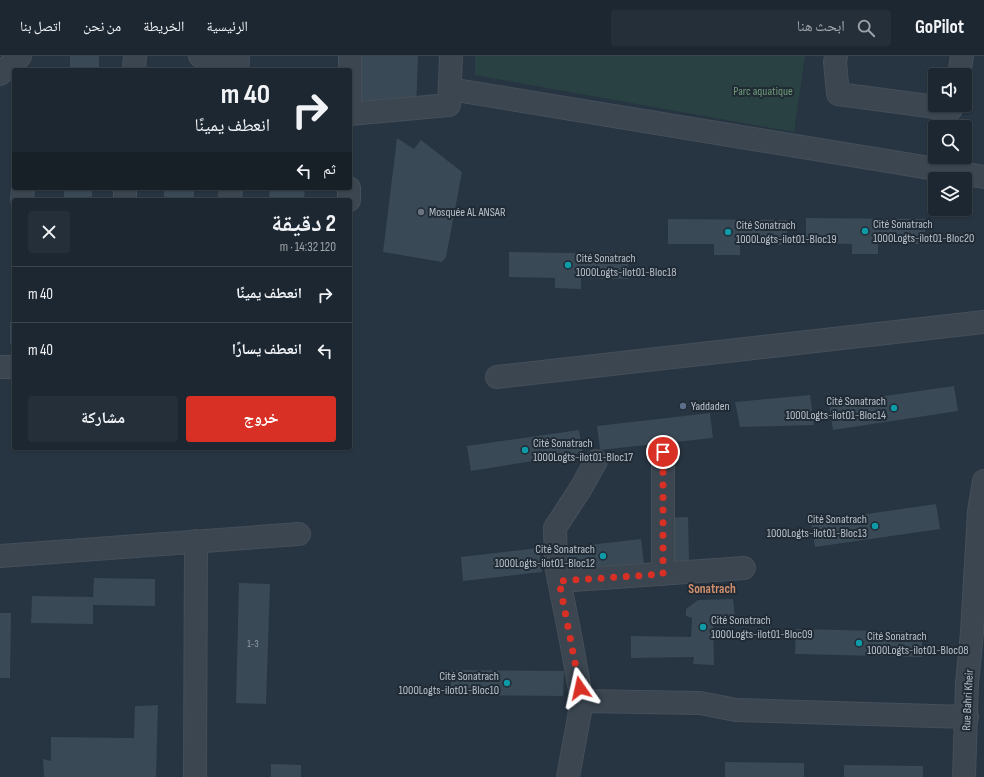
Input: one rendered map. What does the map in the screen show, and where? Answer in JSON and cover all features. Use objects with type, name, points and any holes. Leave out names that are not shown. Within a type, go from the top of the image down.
[{"type":"street","points":[[0,74],[20,56]]},
{"type":"street","points":[[31,68],[32,56]]},
{"type":"street","points":[[134,68],[136,56]]},
{"type":"street","points":[[200,56],[238,60],[237,68]]},
{"type":"street","points":[[350,56],[350,68]]},
{"type":"street","points":[[352,114],[449,105],[451,56]]},
{"type":"street","points":[[836,56],[835,62],[838,94],[928,106]]},
{"type":"street","points":[[960,68],[962,56]]},
{"type":"street","points":[[450,90],[984,177]]},
{"type":"street","points":[[497,377],[984,322]]},
{"type":"street","points":[[0,367],[12,367]]},
{"type":"street","points":[[663,452],[663,574]]},
{"type":"street","points":[[568,777],[582,701],[556,565],[555,528],[596,461]]},
{"type":"street","name":"Rue Bahri Kheir","points":[[964,777],[967,717],[976,683],[972,632],[984,481]]},
{"type":"street","points":[[0,556],[299,534]]},
{"type":"street","points":[[195,777],[196,541]]},
{"type":"street","points":[[559,581],[744,568]]},
{"type":"street","points":[[582,701],[700,703],[736,710],[967,717]]},
{"type":"green space","name":"Parc aquatique","points":[[475,56],[805,56],[794,132],[475,75]]},
{"type":"building","points":[[70,56],[99,56],[99,68],[70,68]]},
{"type":"building","points":[[358,56],[418,56],[416,108],[356,105]]},
{"type":"building","name":"Mosquée AL ANSAR","points":[[397,138],[414,149],[421,140],[462,172],[446,257],[442,262],[383,252]]},
{"type":"building","points":[[64,190],[92,190],[92,198],[64,198]]},
{"type":"building","points":[[164,190],[194,190],[194,198],[164,198]]},
{"type":"building","points":[[270,190],[305,190],[304,198],[269,198]]},
{"type":"building","name":"Cité Sonatrach 1000Logts-ilot01-Bloc20","points":[[806,218],[925,219],[925,244],[878,244],[878,254],[852,254],[852,244],[806,243]]},
{"type":"building","name":"Cité Sonatrach 1000Logts-ilot01-Bloc19","points":[[668,219],[787,220],[787,245],[740,244],[740,255],[714,255],[714,244],[668,244]]},
{"type":"building","name":"Cité Sonatrach 1000Logts-ilot01-Bloc18","points":[[509,252],[628,254],[628,279],[581,278],[581,289],[555,288],[555,278],[509,277]]},
{"type":"building","points":[[10,322],[12,322],[12,344],[10,344]]},
{"type":"building","name":"Cité Sonatrach 1000Logts-ilot01-Bloc14","points":[[954,386],[958,411],[833,430],[829,404]]},
{"type":"building","points":[[810,395],[814,425],[740,427],[735,402]]},
{"type":"building","points":[[710,413],[713,438],[600,450],[597,426]]},
{"type":"building","name":"Cité Sonatrach 1000Logts-ilot01-Bloc17","points":[[579,430],[583,453],[471,471],[467,446]]},
{"type":"building","name":"Cité Sonatrach 1000Logts-ilot01-Bloc13","points":[[936,504],[940,529],[815,547],[811,522]]},
{"type":"building","points":[[688,517],[689,562],[666,563],[663,518]]},
{"type":"building","name":"Cité Sonatrach 1000Logts-ilot01-Bloc12","points":[[641,539],[644,564],[565,573],[563,548]]},
{"type":"building","points":[[539,548],[542,572],[463,581],[461,557]]},
{"type":"building","points":[[94,578],[155,579],[155,606],[93,605],[93,624],[31,623],[32,596],[93,597]]},
{"type":"building","points":[[239,583],[270,584],[266,704],[236,703]]},
{"type":"building","name":"Cité Sonatrach 1000Logts-ilot01-Bloc09","points":[[733,599],[735,617],[713,615],[714,665],[693,664],[694,657],[631,658],[631,636],[691,637],[692,618],[686,616],[686,609],[698,600]]},
{"type":"building","points":[[0,613],[11,613],[10,678],[0,678]]},
{"type":"building","name":"Cité Sonatrach 1000Logts-ilot01-Bloc08","points":[[796,629],[922,632],[922,657],[795,654]]},
{"type":"building","name":"Cité Sonatrach 1000Logts-ilot01-Bloc10","points":[[451,670],[564,671],[563,696],[451,695]]},
{"type":"building","points":[[158,705],[156,777],[44,777],[43,759],[51,761],[51,737],[134,738],[135,706]]},
{"type":"building","points":[[725,762],[804,763],[804,777],[725,777]]},
{"type":"building","points":[[271,764],[301,765],[301,777],[271,777]]},
{"type":"building","points":[[844,765],[923,766],[923,777],[844,777]]},
{"type":"place","name":"Mosquée AL ANSAR","points":[[421,212]]},
{"type":"place","name":"Cité Sonatrach 1000Logts-ilot01-Bloc20","points":[[865,231]]},
{"type":"place","name":"Cité Sonatrach 1000Logts-ilot01-Bloc19","points":[[728,232]]},
{"type":"place","name":"Cité Sonatrach 1000Logts-ilot01-Bloc18","points":[[568,265]]},
{"type":"place","name":"Yaddaden","points":[[683,406]]},
{"type":"place","name":"Cité Sonatrach 1000Logts-ilot01-Bloc14","points":[[894,408]]},
{"type":"place","name":"Cité Sonatrach 1000Logts-ilot01-Bloc17","points":[[525,450]]},
{"type":"place","name":"Cité Sonatrach 1000Logts-ilot01-Bloc13","points":[[875,526]]},
{"type":"place","name":"Cité Sonatrach 1000Logts-ilot01-Bloc12","points":[[603,556]]},
{"type":"place","name":"Cité Sonatrach 1000Logts-ilot01-Bloc09","points":[[703,627]]},
{"type":"place","name":"Cité Sonatrach 1000Logts-ilot01-Bloc08","points":[[859,643]]},
{"type":"place","name":"Cité Sonatrach 1000Logts-ilot01-Bloc10","points":[[507,683]]},
{"type":"district","name":"Sonatrach","points":[[712,589]]},
{"type":"route","points":[[580,688],[559,581],[663,574],[663,452]]}]
